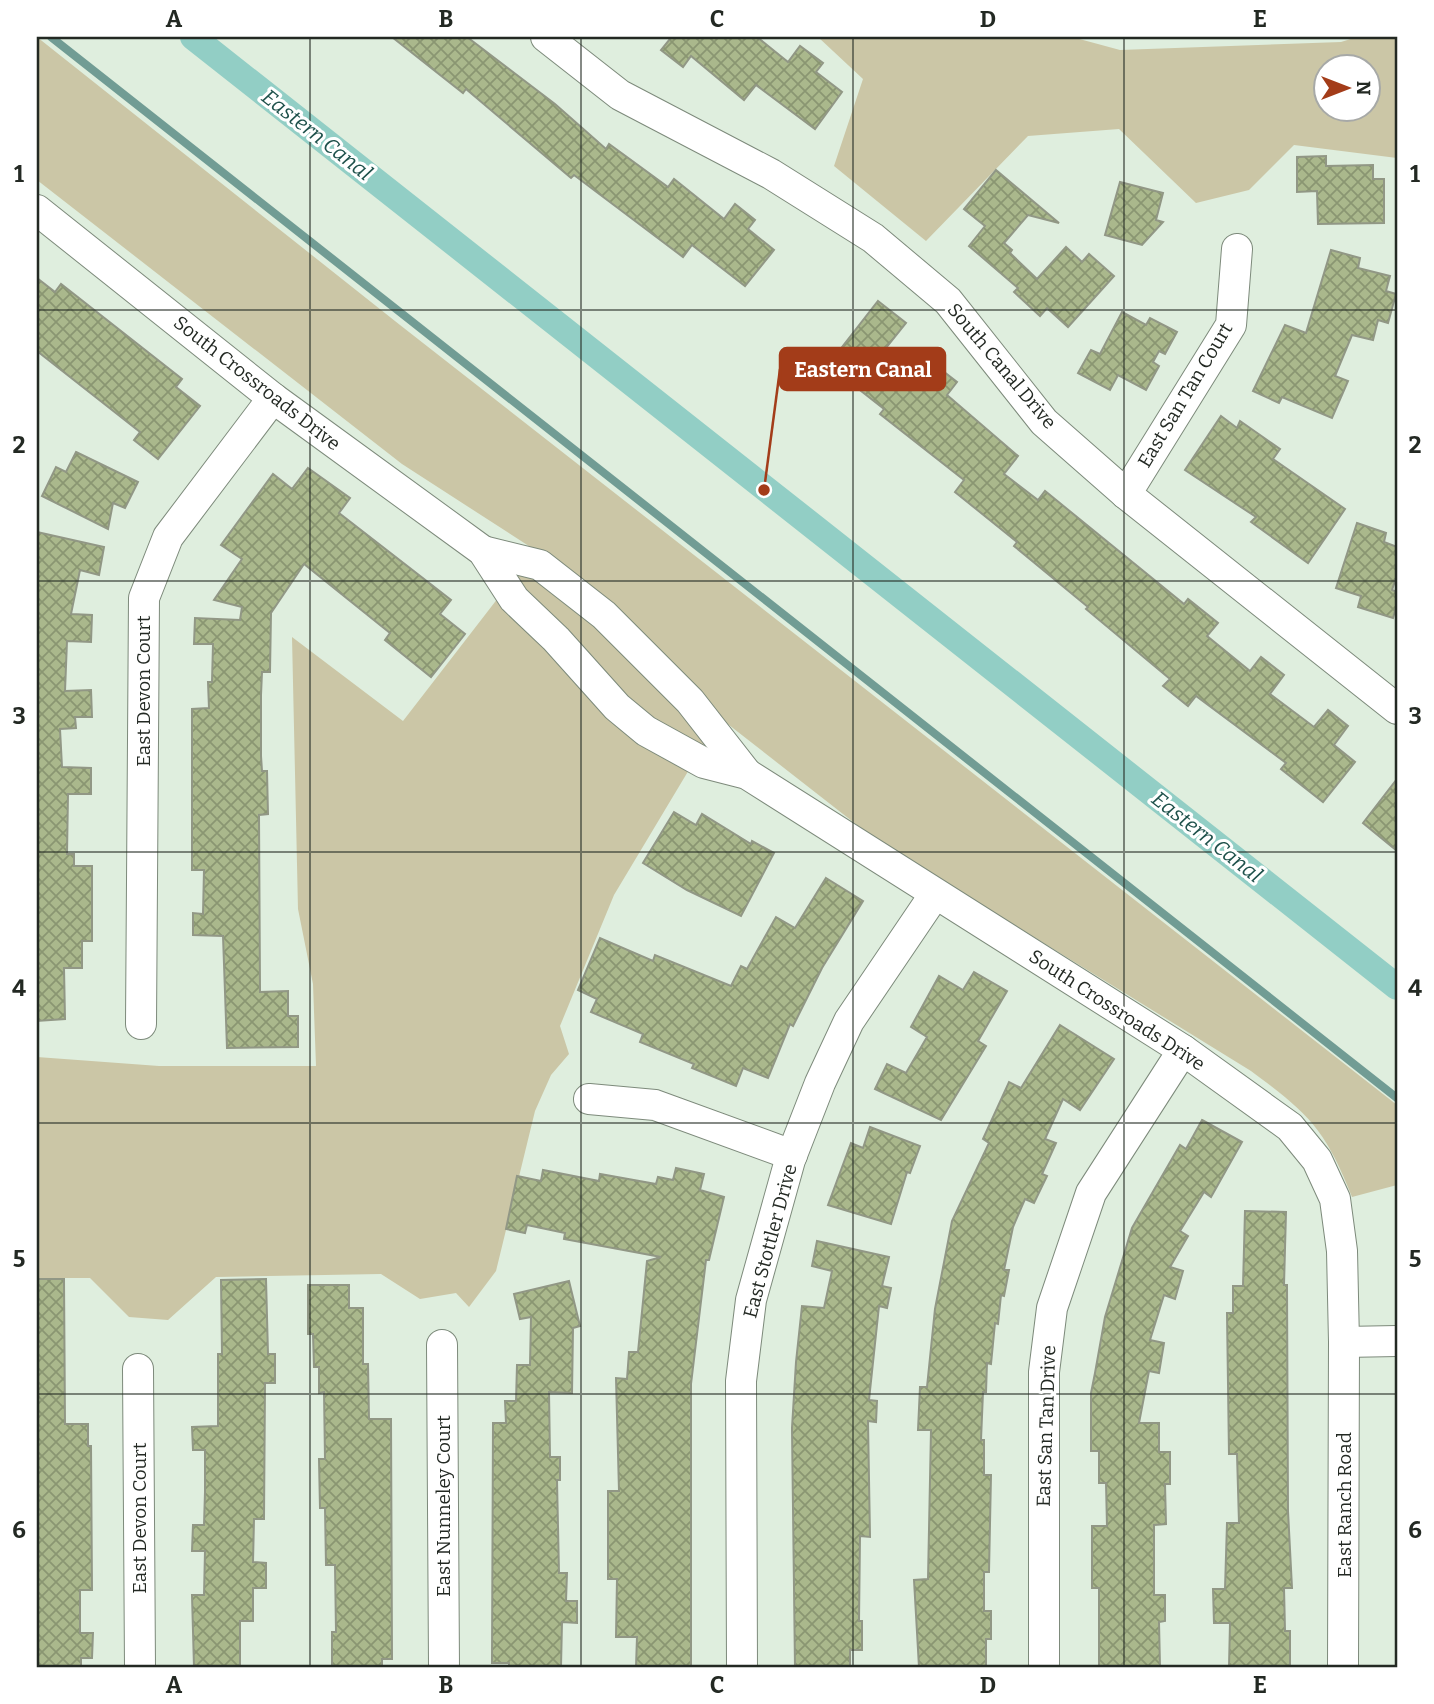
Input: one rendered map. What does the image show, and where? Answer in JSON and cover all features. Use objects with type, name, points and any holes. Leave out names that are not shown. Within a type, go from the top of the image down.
[{"type":"street","name":"South Canal Drive","points":[[546,37],[620,95],[771,174],[873,237],[948,301],[1044,422],[1126,494],[1397,709]]},
{"type":"street","name":"South Crossroads Drive","points":[[38,215],[273,398],[483,551],[514,599],[556,639],[617,707],[646,731],[704,763],[747,774],[1183,1051],[1290,1127],[1317,1160],[1335,1199],[1342,1251],[1345,1342]]},
{"type":"street","name":"East San Tan Court","points":[[1126,494],[1231,325],[1237,250]]},
{"type":"street","name":"East Devon Court","points":[[141,1024],[144,598],[168,537],[273,398]]},
{"type":"street","name":"South Crossroads Drive","points":[[483,551],[540,565],[604,615],[690,701],[747,774]]},
{"type":"street","name":"East Stottler Drive","points":[[742,1667],[741,1381],[751,1300],[792,1156],[820,1083],[849,1021],[934,894]]},
{"type":"street","name":"East San Tan Drive","points":[[1044,1667],[1044,1372],[1052,1308],[1091,1194],[1183,1051]]},
{"type":"street","points":[[589,1099],[655,1105],[792,1156]]},
{"type":"street","points":[[1345,1342],[1397,1341]]},
{"type":"street","name":"East Ranch Road","points":[[1343,1667],[1345,1342]]},
{"type":"street","name":"East Nunneley Court","points":[[442,1345],[444,1667]]},
{"type":"street","name":"East Devon Court","points":[[138,1369],[140,1667]]},
{"type":"shaded area","points":[[37,37],[400,325],[1397,1105],[1397,1185],[1352,1197],[1333,1155],[1313,1125],[1271,1086],[1251,1071],[875,839],[720,718],[614,895],[560,1026],[569,1054],[551,1075],[535,1111],[496,1271],[469,1307],[456,1293],[420,1299],[381,1274],[216,1277],[168,1320],[129,1317],[90,1278],[37,1278],[37,1057],[159,1066],[316,1066],[313,984],[298,909],[292,637],[403,721],[535,550],[402,464],[37,180]]},
{"type":"shaded area","points":[[818,37],[1072,37],[1120,50],[1341,42],[1357,37],[1397,37],[1397,158],[1294,145],[1249,190],[1196,203],[1119,129],[1028,136],[926,241],[834,166],[863,79]]},
{"type":"building","points":[[392,37],[467,37],[555,104],[606,149],[609,144],[668,187],[674,179],[724,219],[735,204],[755,220],[748,229],[774,250],[745,286],[692,245],[683,257],[574,175],[571,178],[466,89],[463,93]]},
{"type":"building","points":[[667,37],[757,37],[788,62],[800,46],[823,63],[816,72],[842,92],[815,129],[756,85],[744,100],[691,56],[683,67],[661,50],[670,39]]},
{"type":"building","points":[[1326,156],[1326,166],[1373,165],[1373,179],[1384,179],[1384,223],[1318,224],[1317,191],[1297,192],[1297,157]]},
{"type":"building","points":[[996,170],[1059,223],[1028,215],[1004,243],[1012,250],[1010,253],[1037,279],[1066,247],[1082,262],[1089,254],[1114,276],[1068,327],[1047,308],[1040,316],[1014,292],[1018,288],[969,246],[985,226],[964,209]]},
{"type":"building","points":[[1120,182],[1163,193],[1156,220],[1163,222],[1142,245],[1105,235]]},
{"type":"building","points":[[1331,250],[1360,258],[1358,268],[1390,276],[1386,291],[1396,294],[1388,323],[1378,320],[1373,340],[1352,335],[1335,376],[1348,381],[1332,418],[1282,397],[1279,403],[1253,391],[1285,325],[1306,333]]},
{"type":"building","points":[[37,278],[55,292],[61,284],[182,379],[176,387],[200,406],[158,459],[134,440],[140,432],[37,351]]},
{"type":"building","points":[[878,301],[906,323],[885,349],[923,380],[935,365],[957,382],[947,395],[1018,456],[1004,474],[1038,500],[1045,491],[1184,604],[1188,599],[1218,623],[1207,636],[1250,671],[1261,657],[1284,675],[1270,694],[1314,727],[1328,710],[1348,726],[1334,745],[1355,762],[1323,802],[1281,769],[1286,763],[1196,696],[1188,706],[1163,686],[1170,679],[1014,546],[1017,542],[955,492],[964,480],[880,414],[884,409],[828,365]]},
{"type":"building","points":[[1122,312],[1146,325],[1150,318],[1177,332],[1165,354],[1159,351],[1153,362],[1159,366],[1146,390],[1118,375],[1110,390],[1078,373],[1091,350],[1100,354]]},
{"type":"building","points":[[1221,416],[1237,428],[1240,421],[1280,449],[1273,459],[1345,509],[1308,563],[1251,522],[1256,517],[1185,470]]},
{"type":"building","points":[[76,452],[138,482],[125,508],[113,503],[108,529],[42,496],[56,467],[66,472]]},
{"type":"building","points":[[308,468],[350,498],[339,513],[451,600],[440,614],[465,634],[431,677],[385,640],[390,633],[304,564],[271,613],[270,672],[262,672],[261,695],[261,756],[262,771],[267,771],[268,814],[259,815],[260,992],[288,991],[288,1016],[298,1016],[298,1047],[227,1048],[223,936],[193,935],[193,913],[203,914],[204,870],[192,870],[192,709],[209,708],[208,682],[212,682],[213,644],[194,644],[195,618],[240,620],[242,607],[214,600],[242,559],[221,545],[273,474],[292,489]]},
{"type":"building","points":[[1357,523],[1386,533],[1384,542],[1397,547],[1397,575],[1392,590],[1397,592],[1397,604],[1393,618],[1358,607],[1361,596],[1336,588]]},
{"type":"building","points":[[37,532],[104,547],[99,575],[80,570],[71,614],[92,615],[91,642],[67,641],[65,691],[91,690],[92,717],[75,717],[76,728],[60,729],[62,767],[91,768],[91,794],[68,794],[67,854],[74,854],[74,866],[92,866],[92,941],[82,941],[82,968],[64,968],[65,1019],[37,1021]]},
{"type":"building","points":[[1397,779],[1397,851],[1363,823]]},
{"type":"building","points":[[674,812],[696,825],[702,814],[751,844],[752,841],[774,853],[741,916],[687,890],[643,863]]},
{"type":"building","points":[[826,878],[863,901],[822,968],[793,1026],[790,1024],[768,1078],[743,1068],[736,1086],[692,1068],[694,1064],[640,1042],[643,1034],[591,1012],[597,999],[578,990],[600,938],[653,961],[655,955],[731,986],[741,966],[747,969],[776,917],[795,928]]},
{"type":"building","points":[[974,972],[1007,991],[978,1041],[986,1046],[941,1120],[875,1089],[887,1064],[906,1073],[927,1037],[911,1027],[939,976],[963,990]]},
{"type":"building","points":[[1060,1025],[1114,1059],[1080,1110],[1063,1099],[1045,1139],[1056,1143],[1042,1174],[1047,1176],[1034,1203],[1025,1199],[1013,1227],[1004,1270],[1009,1270],[1004,1296],[1001,1295],[998,1324],[995,1323],[991,1364],[987,1363],[986,1392],[983,1392],[981,1440],[984,1440],[984,1475],[991,1475],[989,1572],[984,1572],[984,1611],[991,1611],[991,1639],[986,1639],[986,1667],[919,1667],[914,1580],[928,1579],[931,1430],[918,1430],[920,1387],[927,1387],[935,1309],[952,1221],[989,1143],[983,1139],[1009,1082],[1021,1088]]},
{"type":"building","points":[[1202,1120],[1242,1142],[1211,1197],[1204,1192],[1180,1231],[1188,1236],[1170,1267],[1183,1271],[1175,1299],[1164,1295],[1150,1340],[1164,1343],[1159,1373],[1149,1371],[1139,1423],[1159,1423],[1159,1452],[1170,1452],[1170,1484],[1165,1484],[1166,1524],[1154,1525],[1154,1595],[1165,1595],[1165,1621],[1159,1622],[1160,1667],[1099,1667],[1099,1588],[1092,1588],[1092,1526],[1107,1526],[1106,1483],[1099,1483],[1099,1451],[1091,1451],[1091,1393],[1105,1317],[1132,1228],[1180,1145],[1186,1149]]},
{"type":"building","points":[[870,1127],[920,1146],[910,1173],[907,1172],[891,1224],[828,1205],[851,1143],[863,1148]]},
{"type":"building","points":[[676,1168],[704,1174],[700,1190],[724,1197],[709,1260],[706,1260],[691,1384],[691,1667],[636,1667],[637,1637],[616,1637],[617,1579],[608,1579],[608,1491],[619,1491],[616,1378],[627,1379],[629,1352],[638,1352],[647,1261],[661,1257],[564,1239],[565,1233],[527,1225],[525,1233],[506,1229],[517,1176],[541,1181],[543,1170],[599,1181],[600,1174],[656,1184],[658,1177],[673,1180]]},
{"type":"building","points":[[1245,1211],[1286,1212],[1284,1285],[1287,1285],[1288,1511],[1292,1588],[1284,1588],[1285,1631],[1290,1631],[1290,1667],[1229,1667],[1230,1623],[1214,1623],[1213,1589],[1225,1589],[1227,1523],[1239,1523],[1237,1454],[1229,1454],[1227,1313],[1233,1313],[1233,1286],[1243,1286]]},
{"type":"building","points":[[817,1241],[889,1257],[882,1286],[891,1288],[887,1308],[879,1306],[869,1400],[877,1401],[876,1422],[868,1421],[870,1537],[860,1536],[859,1621],[862,1621],[862,1650],[850,1650],[850,1667],[795,1667],[792,1428],[796,1362],[802,1306],[824,1308],[832,1271],[812,1266]]},
{"type":"building","points":[[37,1279],[64,1279],[65,1424],[88,1424],[88,1446],[91,1446],[92,1590],[80,1590],[80,1633],[93,1633],[92,1658],[81,1658],[81,1667],[37,1667]]},
{"type":"building","points":[[266,1279],[268,1354],[275,1354],[275,1383],[265,1383],[264,1519],[254,1519],[253,1562],[266,1563],[266,1588],[253,1588],[253,1621],[240,1621],[240,1667],[194,1667],[192,1595],[204,1595],[205,1551],[192,1551],[193,1525],[204,1525],[205,1450],[193,1450],[192,1427],[218,1426],[218,1354],[222,1354],[221,1280]]},
{"type":"building","points":[[569,1281],[580,1326],[573,1328],[572,1393],[549,1392],[550,1457],[560,1457],[560,1480],[557,1480],[559,1573],[567,1573],[566,1601],[577,1601],[577,1623],[562,1622],[561,1667],[509,1667],[509,1663],[492,1663],[493,1423],[506,1423],[505,1401],[516,1401],[517,1365],[530,1365],[531,1317],[520,1319],[514,1294]]},
{"type":"building","points":[[308,1285],[349,1285],[349,1308],[363,1308],[363,1364],[368,1364],[369,1419],[391,1419],[392,1659],[382,1659],[382,1667],[332,1667],[332,1632],[336,1632],[335,1565],[326,1565],[325,1508],[320,1508],[319,1459],[325,1459],[324,1392],[319,1393],[319,1367],[314,1367],[313,1334],[308,1334]]},
{"type":"waterway","points":[[51,37],[1397,1098]]},
{"type":"waterway","name":"Eastern Canal","points":[[193,37],[1397,987]]},
{"type":"place","name":"Eastern Canal","points":[[764,490]]}]
